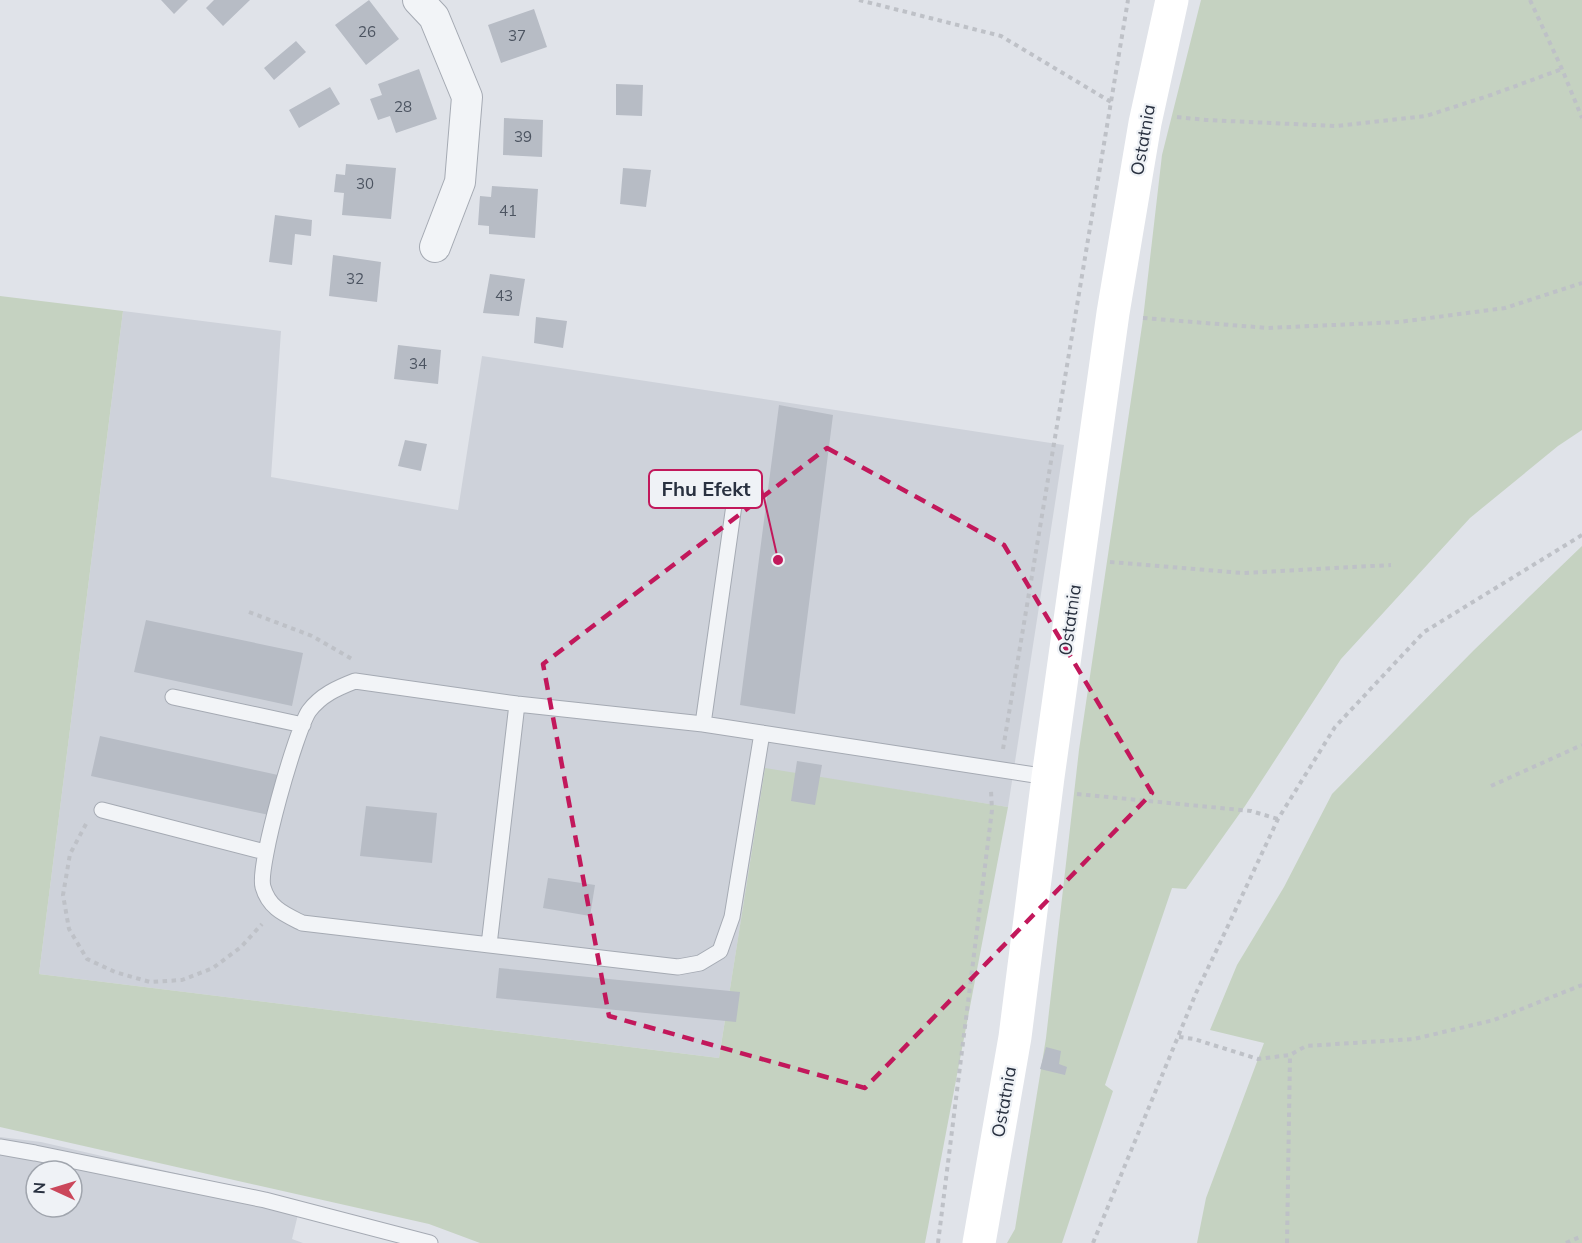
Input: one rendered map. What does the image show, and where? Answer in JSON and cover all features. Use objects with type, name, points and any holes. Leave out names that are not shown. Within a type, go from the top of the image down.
[{"type":"street","points":[[418,0],[434,17],[467,97],[460,182],[435,247]]},
{"type":"street","name":"Ostatnia","points":[[980,1243],[1060,785],[1113,313],[1156,119],[1172,0]]},
{"type":"lane","points":[[703,724],[735,498]]},
{"type":"lane","points":[[762,733],[732,917],[720,951],[700,963],[678,967],[302,923],[275,910],[263,886],[265,852],[297,736],[310,711],[332,690],[355,681],[517,704],[703,724],[762,733],[994,769],[1060,785]]},
{"type":"lane","points":[[173,697],[303,725]]},
{"type":"lane","points":[[489,945],[517,704]]},
{"type":"lane","points":[[102,810],[265,852]]},
{"type":"lane","points":[[0,1148],[35,1153],[265,1200],[430,1243]]},
{"type":"path","points":[[859,0],[1001,36],[1110,102],[1156,119],[1336,126],[1426,116],[1562,69]]},
{"type":"path","points":[[938,1243],[992,810],[991,793],[996,754],[1003,750],[1128,0]]},
{"type":"path","points":[[1530,0],[1582,118]]},
{"type":"path","points":[[1136,318],[1268,328],[1399,322],[1505,308],[1582,283]]},
{"type":"path","points":[[1093,1243],[1196,993],[1278,819],[1335,727],[1424,632],[1582,535]]},
{"type":"path","points":[[1106,562],[1243,573],[1392,565]]},
{"type":"path","points":[[249,612],[312,636],[353,659]]},
{"type":"path","points":[[1491,786],[1582,745]]},
{"type":"path","points":[[1060,785],[1251,811],[1278,819]]},
{"type":"path","points":[[102,810],[86,823],[70,854],[63,895],[69,929],[87,959],[116,972],[150,982],[182,980],[213,968],[241,947],[275,910]]},
{"type":"path","points":[[1179,1038],[1194,1039],[1258,1059],[1290,1055],[1306,1046],[1414,1039],[1494,1020],[1582,985]]},
{"type":"path","points":[[1287,1243],[1290,1055]]},
{"type":"path","points":[[1566,1243],[1582,1236]]},
{"type":"highlighted area","points":[[827,448],[1004,545],[1152,793],[865,1088],[609,1016],[543,664]]},
{"type":"shaded area","points":[[123,311],[281,331],[271,477],[458,510],[482,356],[1064,445],[1008,807],[765,769],[719,1058],[39,974]]},
{"type":"shaded area","points":[[0,1137],[41,1142],[301,1202],[292,1239],[303,1243],[0,1243]]},
{"type":"green space","points":[[1201,0],[1582,0],[1582,430],[1558,446],[1470,518],[1341,659],[1245,806],[1186,889],[1172,888],[1105,1085],[1113,1091],[1062,1243],[1007,1243],[1015,1229],[1046,1038],[1079,750],[1143,319],[1162,155]]},
{"type":"green space","points":[[0,296],[123,311],[39,974],[719,1058],[765,768],[1008,807],[925,1243],[480,1243],[429,1224],[0,1127]]},
{"type":"green space","points":[[1582,546],[1582,1243],[1197,1243],[1206,1198],[1264,1043],[1210,1030],[1237,965],[1284,887],[1332,794],[1474,650]]},
{"type":"building","points":[[161,0],[188,0],[174,14]]},
{"type":"building","points":[[214,0],[250,0],[223,26],[206,8]]},
{"type":"building","points":[[369,0],[399,39],[366,65],[335,25]]},
{"type":"building","points":[[534,9],[547,47],[501,63],[488,25]]},
{"type":"building","points":[[296,41],[306,52],[274,80],[264,68]]},
{"type":"building","points":[[419,69],[437,119],[396,133],[390,116],[378,120],[370,99],[382,95],[378,84]]},
{"type":"building","points":[[616,84],[643,85],[642,116],[616,115]]},
{"type":"building","points":[[330,87],[340,104],[299,128],[289,110]]},
{"type":"building","points":[[504,118],[543,120],[542,157],[503,155]]},
{"type":"building","points":[[346,164],[396,168],[391,219],[342,215],[344,193],[334,192],[336,174],[345,175]]},
{"type":"building","points":[[623,168],[651,170],[646,207],[620,204]]},
{"type":"building","points":[[492,186],[538,189],[535,238],[489,234],[489,226],[478,225],[480,196],[491,197]]},
{"type":"building","points":[[275,215],[312,220],[311,236],[295,234],[292,265],[269,262]]},
{"type":"building","points":[[333,255],[381,262],[377,302],[329,296]]},
{"type":"building","points":[[490,274],[525,279],[519,316],[483,313]]},
{"type":"building","points":[[536,317],[567,321],[563,348],[534,343]]},
{"type":"building","points":[[398,345],[441,350],[438,384],[394,379]]},
{"type":"building","points":[[779,405],[833,415],[795,714],[740,705]]},
{"type":"building","points":[[405,440],[427,444],[421,471],[398,466]]},
{"type":"building","points":[[146,620],[303,653],[292,706],[134,672]]},
{"type":"building","points":[[100,736],[278,775],[269,815],[91,776]]},
{"type":"building","points":[[797,761],[822,765],[815,805],[791,801]]},
{"type":"building","points":[[366,806],[437,813],[432,863],[360,856]]},
{"type":"building","points":[[548,878],[595,885],[590,916],[543,908]]},
{"type":"building","points":[[499,968],[740,992],[736,1022],[496,998]]},
{"type":"building","points":[[1046,1047],[1061,1051],[1059,1064],[1067,1067],[1065,1075],[1040,1069]]},
{"type":"place","name":"Fhu Efekt","points":[[778,560]]}]
